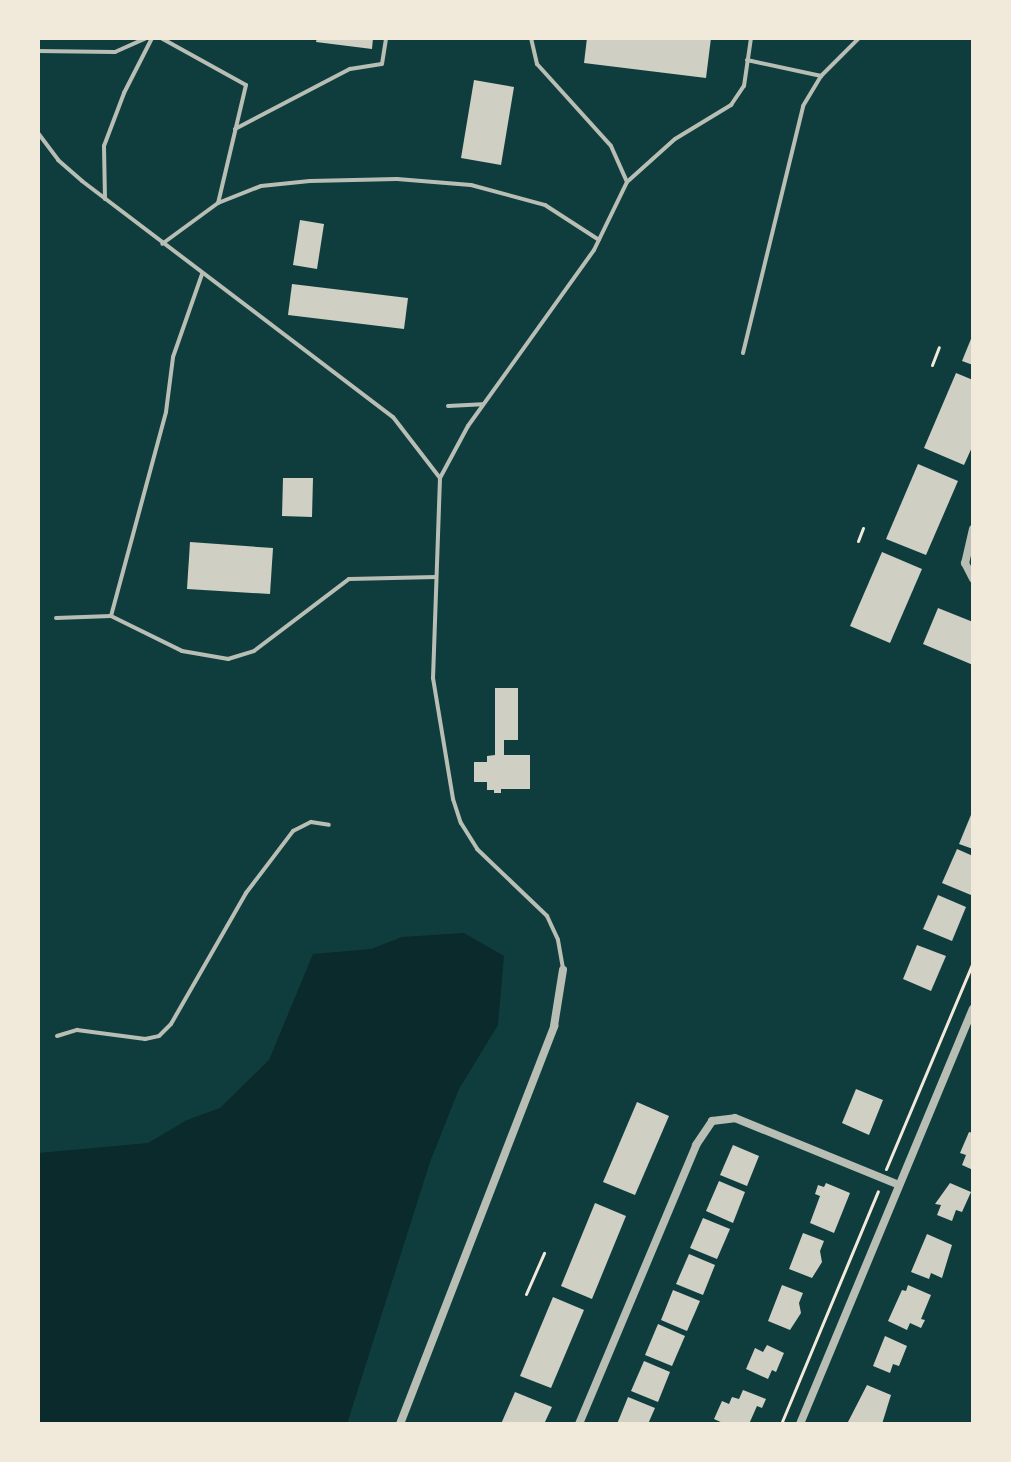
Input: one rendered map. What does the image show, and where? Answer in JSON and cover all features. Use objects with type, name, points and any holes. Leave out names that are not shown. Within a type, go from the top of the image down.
[{"type":"street","points":[[973,529],[965,563],[973,579]]},
{"type":"street","points":[[400,1424],[554,1026],[563,970]]},
{"type":"street","points":[[800,1424],[973,1009]]},
{"type":"street","points":[[579,1424],[696,1145],[712,1121],[735,1118],[899,1185]]},
{"type":"lane","points":[[38,51],[115,52],[146,38]]},
{"type":"lane","points":[[105,199],[104,146],[124,93],[152,38]]},
{"type":"lane","points":[[161,38],[246,85],[218,203]]},
{"type":"lane","points":[[235,129],[350,69],[382,64],[386,38]]},
{"type":"lane","points":[[531,38],[537,64],[611,146],[627,182]]},
{"type":"lane","points":[[563,970],[558,940],[547,916],[477,849],[461,823],[453,799],[433,678],[440,478],[484,404],[599,240],[627,182],[675,139],[731,105],[744,86],[751,38]]},
{"type":"lane","points":[[743,353],[803,106],[821,76],[859,38]]},
{"type":"lane","points":[[747,60],[821,76]]},
{"type":"lane","points":[[38,133],[58,160],[105,199],[393,417],[440,478]]},
{"type":"lane","points":[[162,244],[218,203],[261,186],[310,181],[397,179],[471,185],[545,205],[599,240]]},
{"type":"lane","points":[[111,616],[166,412],[173,357],[202,274]]},
{"type":"lane","points":[[448,406],[484,404]]},
{"type":"lane","points":[[56,618],[111,616],[182,651],[228,659],[254,651],[349,579],[436,577]]},
{"type":"lane","points":[[57,1036],[77,1030],[145,1039],[159,1036],[171,1024],[246,893],[293,831],[311,822],[329,825]]},
{"type":"path","points":[[932,365],[939,347]]},
{"type":"path","points":[[858,541],[863,528]]},
{"type":"path","points":[[888,1164],[973,962]]},
{"type":"path","points":[[781,1424],[876,1195]]},
{"type":"path","points":[[526,1294],[544,1253]]},
{"type":"water","points":[[464,933],[504,956],[498,1025],[459,1089],[430,1162],[347,1424],[38,1424],[38,1153],[148,1143],[187,1120],[220,1108],[269,1060],[313,954],[371,949],[402,937]]},
{"type":"building","points":[[317,38],[373,38],[372,49],[316,42]]},
{"type":"building","points":[[587,38],[711,38],[706,78],[584,63]]},
{"type":"building","points":[[474,80],[514,87],[501,165],[461,158]]},
{"type":"building","points":[[300,220],[324,224],[317,269],[293,265]]},
{"type":"building","points":[[292,284],[408,298],[404,329],[288,315]]},
{"type":"building","points":[[973,334],[973,365],[962,361]]},
{"type":"building","points":[[956,373],[973,380],[973,445],[964,465],[924,448]]},
{"type":"building","points":[[918,464],[958,481],[926,555],[886,539]]},
{"type":"building","points":[[283,478],[313,478],[312,517],[282,516]]},
{"type":"building","points":[[190,542],[273,548],[270,594],[187,589]]},
{"type":"building","points":[[882,552],[922,569],[890,643],[850,626]]},
{"type":"building","points":[[938,608],[973,622],[973,665],[923,644]]},
{"type":"building","points":[[495,688],[518,688],[518,740],[504,740],[504,755],[530,755],[530,789],[501,789],[501,793],[494,793],[494,790],[487,790],[487,782],[474,782],[474,762],[487,762],[487,756],[495,755]]},
{"type":"building","points":[[973,810],[973,849],[959,844]]},
{"type":"building","points":[[957,849],[973,856],[971,895],[942,883]]},
{"type":"building","points":[[938,895],[966,907],[952,941],[923,929]]},
{"type":"building","points":[[917,945],[946,956],[931,991],[903,979]]},
{"type":"building","points":[[856,1089],[883,1100],[869,1135],[842,1123]]},
{"type":"building","points":[[637,1102],[669,1116],[635,1195],[603,1182]]},
{"type":"building","points":[[969,1132],[973,1133],[973,1170],[962,1165],[966,1155],[960,1153]]},
{"type":"building","points":[[733,1145],[759,1156],[747,1186],[720,1175]]},
{"type":"building","points":[[719,1181],[745,1192],[733,1223],[706,1211]]},
{"type":"building","points":[[826,1183],[850,1193],[834,1233],[810,1223],[820,1196],[815,1194],[818,1185],[824,1187]]},
{"type":"building","points":[[950,1183],[971,1192],[962,1212],[956,1210],[952,1221],[937,1215],[941,1205],[935,1204]]},
{"type":"building","points":[[595,1203],[626,1216],[592,1299],[561,1286]]},
{"type":"building","points":[[703,1218],[730,1229],[717,1259],[690,1248]]},
{"type":"building","points":[[803,1233],[824,1241],[820,1251],[822,1262],[812,1278],[789,1269]]},
{"type":"building","points":[[927,1234],[952,1245],[942,1278],[931,1273],[929,1279],[911,1272]]},
{"type":"building","points":[[689,1254],[715,1265],[703,1295],[676,1284]]},
{"type":"building","points":[[782,1285],[803,1293],[799,1303],[801,1313],[790,1330],[768,1321]]},
{"type":"building","points":[[908,1285],[931,1295],[921,1319],[925,1320],[921,1328],[910,1323],[907,1330],[888,1321],[902,1290],[906,1291]]},
{"type":"building","points":[[673,1290],[700,1301],[687,1331],[661,1320]]},
{"type":"building","points":[[553,1297],[584,1310],[551,1388],[520,1376]]},
{"type":"building","points":[[658,1324],[685,1336],[672,1366],[645,1355]]},
{"type":"building","points":[[885,1336],[907,1346],[899,1366],[893,1364],[890,1373],[873,1366]]},
{"type":"building","points":[[767,1345],[784,1353],[776,1372],[772,1370],[768,1379],[746,1369],[755,1348],[763,1352]]},
{"type":"building","points":[[644,1361],[670,1372],[658,1402],[631,1391]]},
{"type":"building","points":[[867,1385],[891,1395],[882,1424],[848,1422]]},
{"type":"building","points":[[743,1390],[766,1399],[762,1408],[757,1406],[749,1424],[725,1424],[714,1419],[722,1401],[729,1404],[732,1397],[739,1399]]},
{"type":"building","points":[[515,1392],[552,1407],[544,1424],[501,1424]]},
{"type":"building","points":[[628,1397],[655,1408],[648,1424],[617,1424]]}]
